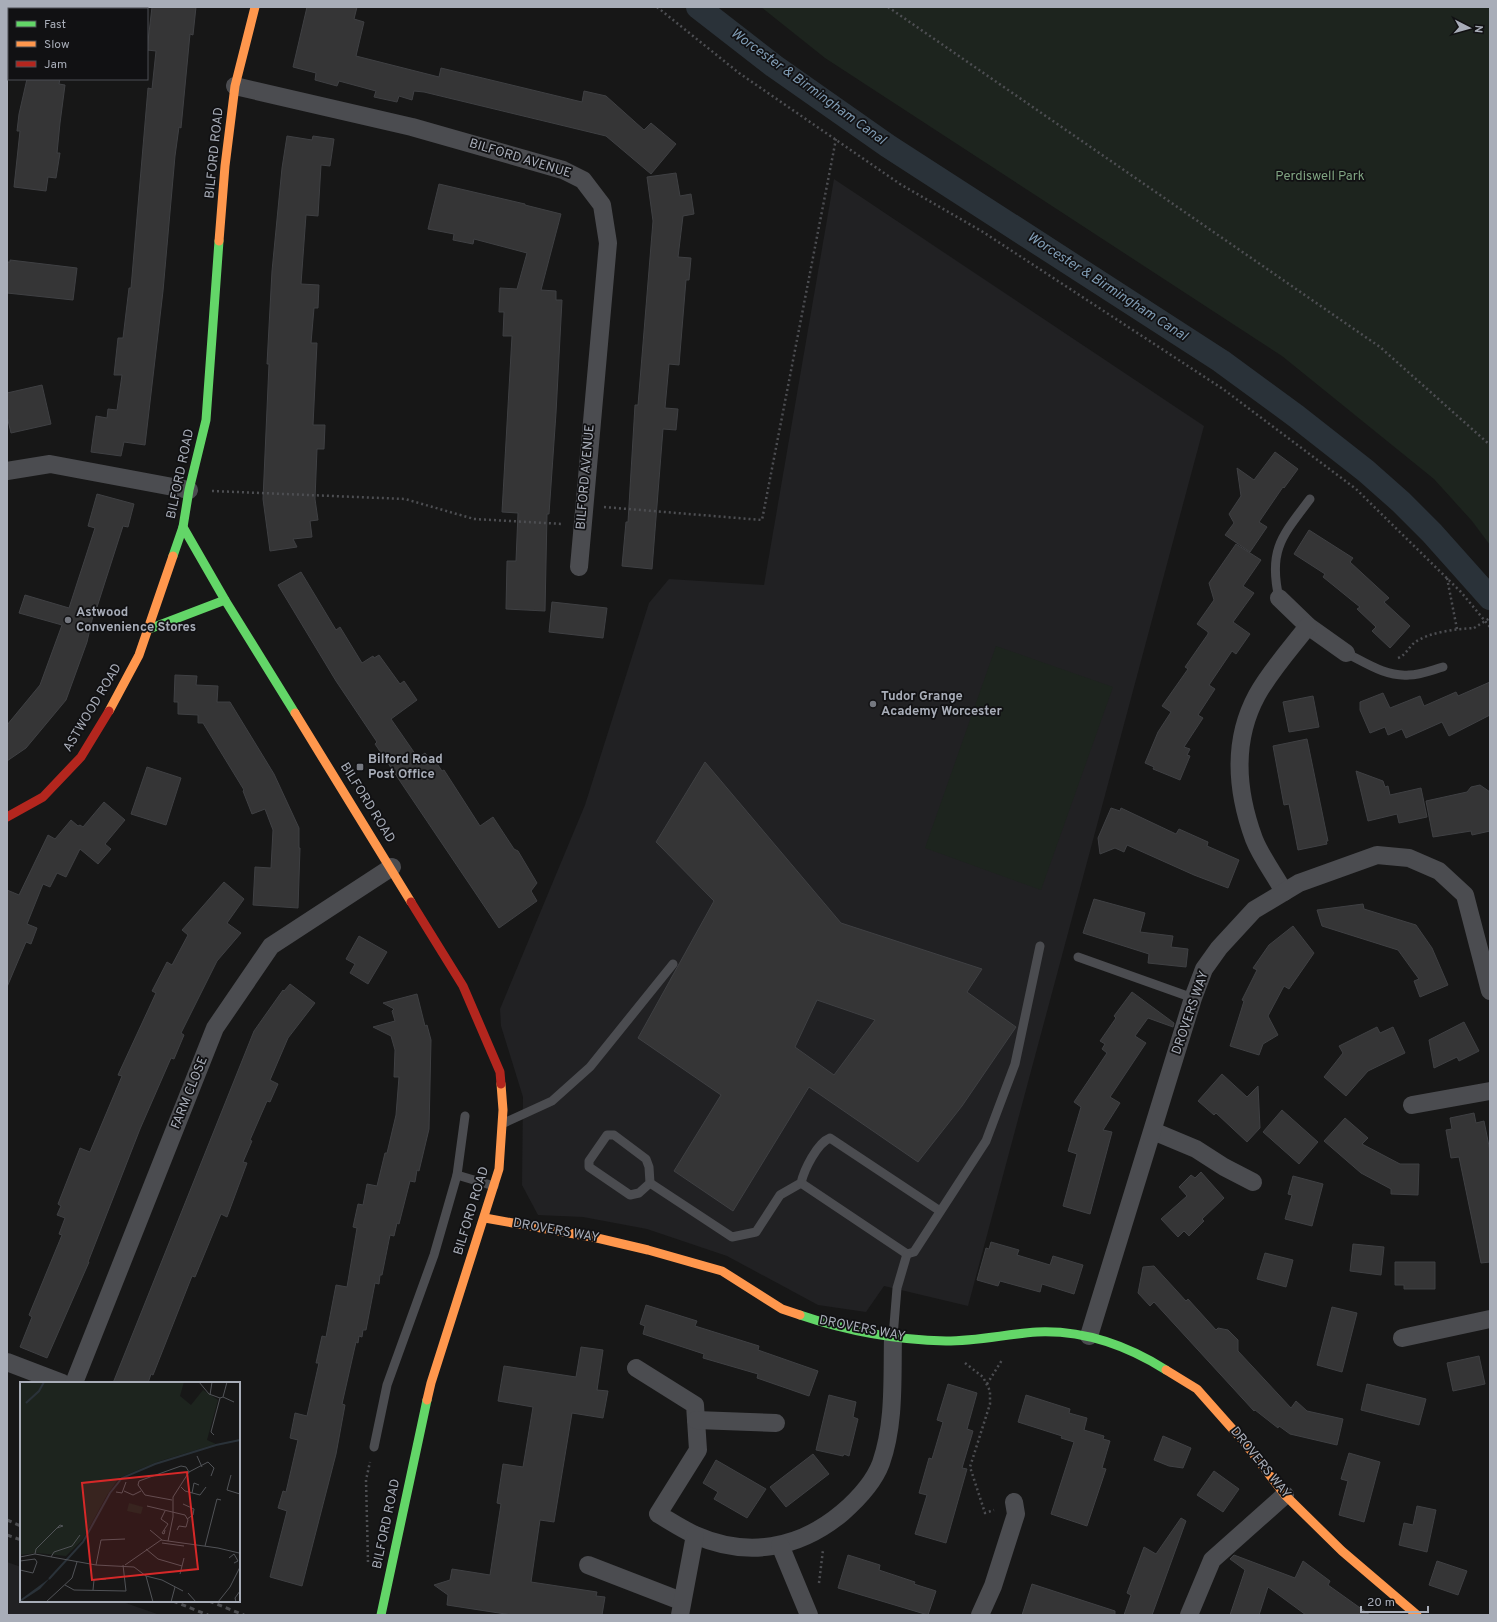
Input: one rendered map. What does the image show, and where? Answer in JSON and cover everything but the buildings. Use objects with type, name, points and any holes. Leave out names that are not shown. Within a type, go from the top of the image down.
[{"type":"street","name":"BILFORD ROAD","points":[[255,7],[235,86],[225,174],[206,420],[189,490],[183,527],[225,600],[392,867],[464,986],[500,1072],[502,1124],[499,1169],[431,1383],[381,1615]]},
{"type":"street","name":"BILFORD AVENUE","points":[[235,86],[412,127],[563,170],[583,180],[602,205],[608,243],[579,568]]},
{"type":"street","points":[[7,471],[50,464],[189,490]]},
{"type":"street","name":"ASTWOOD ROAD","points":[[7,818],[43,797],[81,757],[122,688],[149,629],[183,527]]},
{"type":"street","points":[[1279,598],[1308,626],[1346,652]]},
{"type":"street","points":[[149,629],[225,600]]},
{"type":"street","points":[[1284,892],[1255,840],[1242,796],[1238,758],[1244,723],[1258,694],[1308,626]]},
{"type":"street","name":"DROVERS WAY","points":[[1088,1336],[1153,1131],[1193,998],[1204,969],[1219,948],[1254,910],[1299,882],[1377,855],[1409,858],[1439,871],[1465,895],[1490,991]]},
{"type":"street","name":"FARM CLOSE","points":[[74,1382],[215,1028],[271,946],[392,867]]},
{"type":"street","points":[[1412,1106],[1490,1091]]},
{"type":"street","points":[[1153,1131],[1196,1149],[1224,1167],[1253,1182]]},
{"type":"street","name":"DROVERS WAY","points":[[484,1218],[597,1238],[663,1254],[722,1271],[782,1309],[829,1325],[893,1337],[946,1341],[974,1340],[1038,1332],[1088,1336],[1142,1355],[1197,1389],[1244,1442],[1285,1495],[1342,1551],[1417,1615]]},
{"type":"street","points":[[1402,1338],[1490,1319]]},
{"type":"street","points":[[636,1368],[695,1406],[698,1450],[658,1514],[695,1535],[723,1544],[742,1547],[780,1546],[810,1535],[826,1525],[847,1508],[871,1482],[881,1464],[886,1445],[892,1396],[893,1337]]},
{"type":"street","points":[[7,1362],[59,1382]]},
{"type":"street","points":[[696,1420],[776,1423]]},
{"type":"street","points":[[1189,1615],[1212,1560],[1285,1495]]},
{"type":"street","points":[[980,1615],[993,1586],[1016,1514],[1014,1503]]},
{"type":"street","points":[[588,1564],[680,1608],[695,1535]]},
{"type":"street","points":[[780,1546],[810,1615]]},
{"type":"lane","points":[[1279,598],[1274,570],[1276,555],[1281,541],[1310,499]]},
{"type":"lane","points":[[1346,652],[1384,672],[1398,675],[1411,676],[1443,667]]},
{"type":"lane","points":[[801,1183],[907,1254],[914,1252],[986,1141],[1012,1071],[1040,946]]},
{"type":"lane","points":[[1078,957],[1193,998]]},
{"type":"lane","points":[[502,1124],[552,1101],[590,1067],[673,964]]},
{"type":"lane","points":[[374,1448],[386,1385],[434,1255],[457,1175],[465,1116]]},
{"type":"lane","points":[[607,1135],[614,1135],[646,1159],[649,1167],[650,1183],[639,1193],[630,1195],[589,1167],[589,1161],[607,1135]]},
{"type":"lane","points":[[650,1183],[732,1237],[756,1232],[780,1195],[801,1183],[803,1174],[818,1149],[826,1140],[830,1138],[940,1211]]},
{"type":"lane","points":[[457,1175],[494,1186]]},
{"type":"lane","points":[[893,1337],[897,1288],[907,1254]]},
{"type":"path","points":[[657,7],[739,73],[900,184],[983,232],[1223,388],[1356,489],[1461,592],[1490,627]]},
{"type":"path","points":[[888,7],[1380,347],[1490,445]]},
{"type":"path","points":[[584,506],[762,520],[836,139]]},
{"type":"path","points":[[189,490],[405,499],[474,519],[582,525]]},
{"type":"path","points":[[1446,577],[1457,629]]},
{"type":"path","points":[[1392,660],[1403,656],[1415,643],[1434,635],[1457,629],[1474,628],[1490,618]]},
{"type":"path","points":[[946,1341],[952,1355],[983,1377],[990,1392],[990,1404],[970,1468],[985,1513],[1014,1503]]},
{"type":"path","points":[[368,1568],[366,1480],[374,1448]]},
{"type":"path","points":[[819,1588],[819,1574],[826,1525]]},
{"type":"shaded area","name":"Tudor Grange Academy Worcester","points":[[834,179],[1204,426],[968,1306],[884,1286],[866,1312],[818,1305],[727,1256],[647,1229],[583,1217],[538,1215],[522,1185],[523,1097],[501,1026],[500,1009],[585,805],[649,603],[669,579],[764,585]]},
{"type":"shaded area","points":[[7,1562],[20,1567],[20,1602],[123,1602],[160,1615],[7,1615]]},
{"type":"green space","name":"Perdiswell Park","points":[[761,7],[1490,7],[1490,545],[1472,521],[1434,479],[1282,356],[825,58]]},
{"type":"green space","points":[[996,646],[1113,687],[1041,890],[925,848]]},
{"type":"waterway","name":"Worcester & Birmingham Canal","points":[[698,7],[774,66],[888,146],[1221,361],[1296,416],[1366,471],[1401,502],[1432,533],[1490,598]]},
{"type":"railway","points":[[7,1520],[20,1526]]},
{"type":"railway","points":[[7,1535],[20,1540]]},
{"type":"railway","points":[[176,1602],[208,1615]]},
{"type":"railway","points":[[212,1602],[244,1615]]},
{"type":"traffic: fast","points":[[173,556],[183,527],[189,490],[206,420],[219,241]]},
{"type":"traffic: fast","points":[[183,527],[225,600],[295,713]]},
{"type":"traffic: fast","points":[[149,629],[225,600]]},
{"type":"traffic: fast","points":[[800,1315],[836,1326],[872,1334],[909,1339],[946,1341],[969,1340],[1037,1332],[1071,1334],[1104,1341],[1121,1347],[1166,1370]]},
{"type":"traffic: fast","points":[[381,1615],[427,1400]]},
{"type":"traffic: slow","points":[[219,241],[225,166],[235,86],[255,7]]},
{"type":"traffic: slow","points":[[109,711],[139,655],[173,556]]},
{"type":"traffic: slow","points":[[295,713],[411,902]]},
{"type":"traffic: slow","points":[[427,1400],[431,1383],[499,1169],[503,1110],[501,1084]]},
{"type":"traffic: slow","points":[[485,1218],[597,1238],[648,1250],[722,1271],[782,1309],[800,1315]]},
{"type":"traffic: slow","points":[[1166,1370],[1197,1389],[1244,1442],[1285,1495],[1342,1551],[1417,1615]]},
{"type":"traffic: jam","points":[[7,817],[43,797],[81,757],[109,711]]},
{"type":"traffic: jam","points":[[411,902],[463,986],[500,1072],[501,1084]]},
{"type":"place","name":"Astwood Convenience Stores","points":[[68,620]]},
{"type":"place","name":"Tudor Grange Academy Worcester","points":[[873,704]]},
{"type":"place","name":"Bilford Road Post Office","points":[[360,767]]}]
